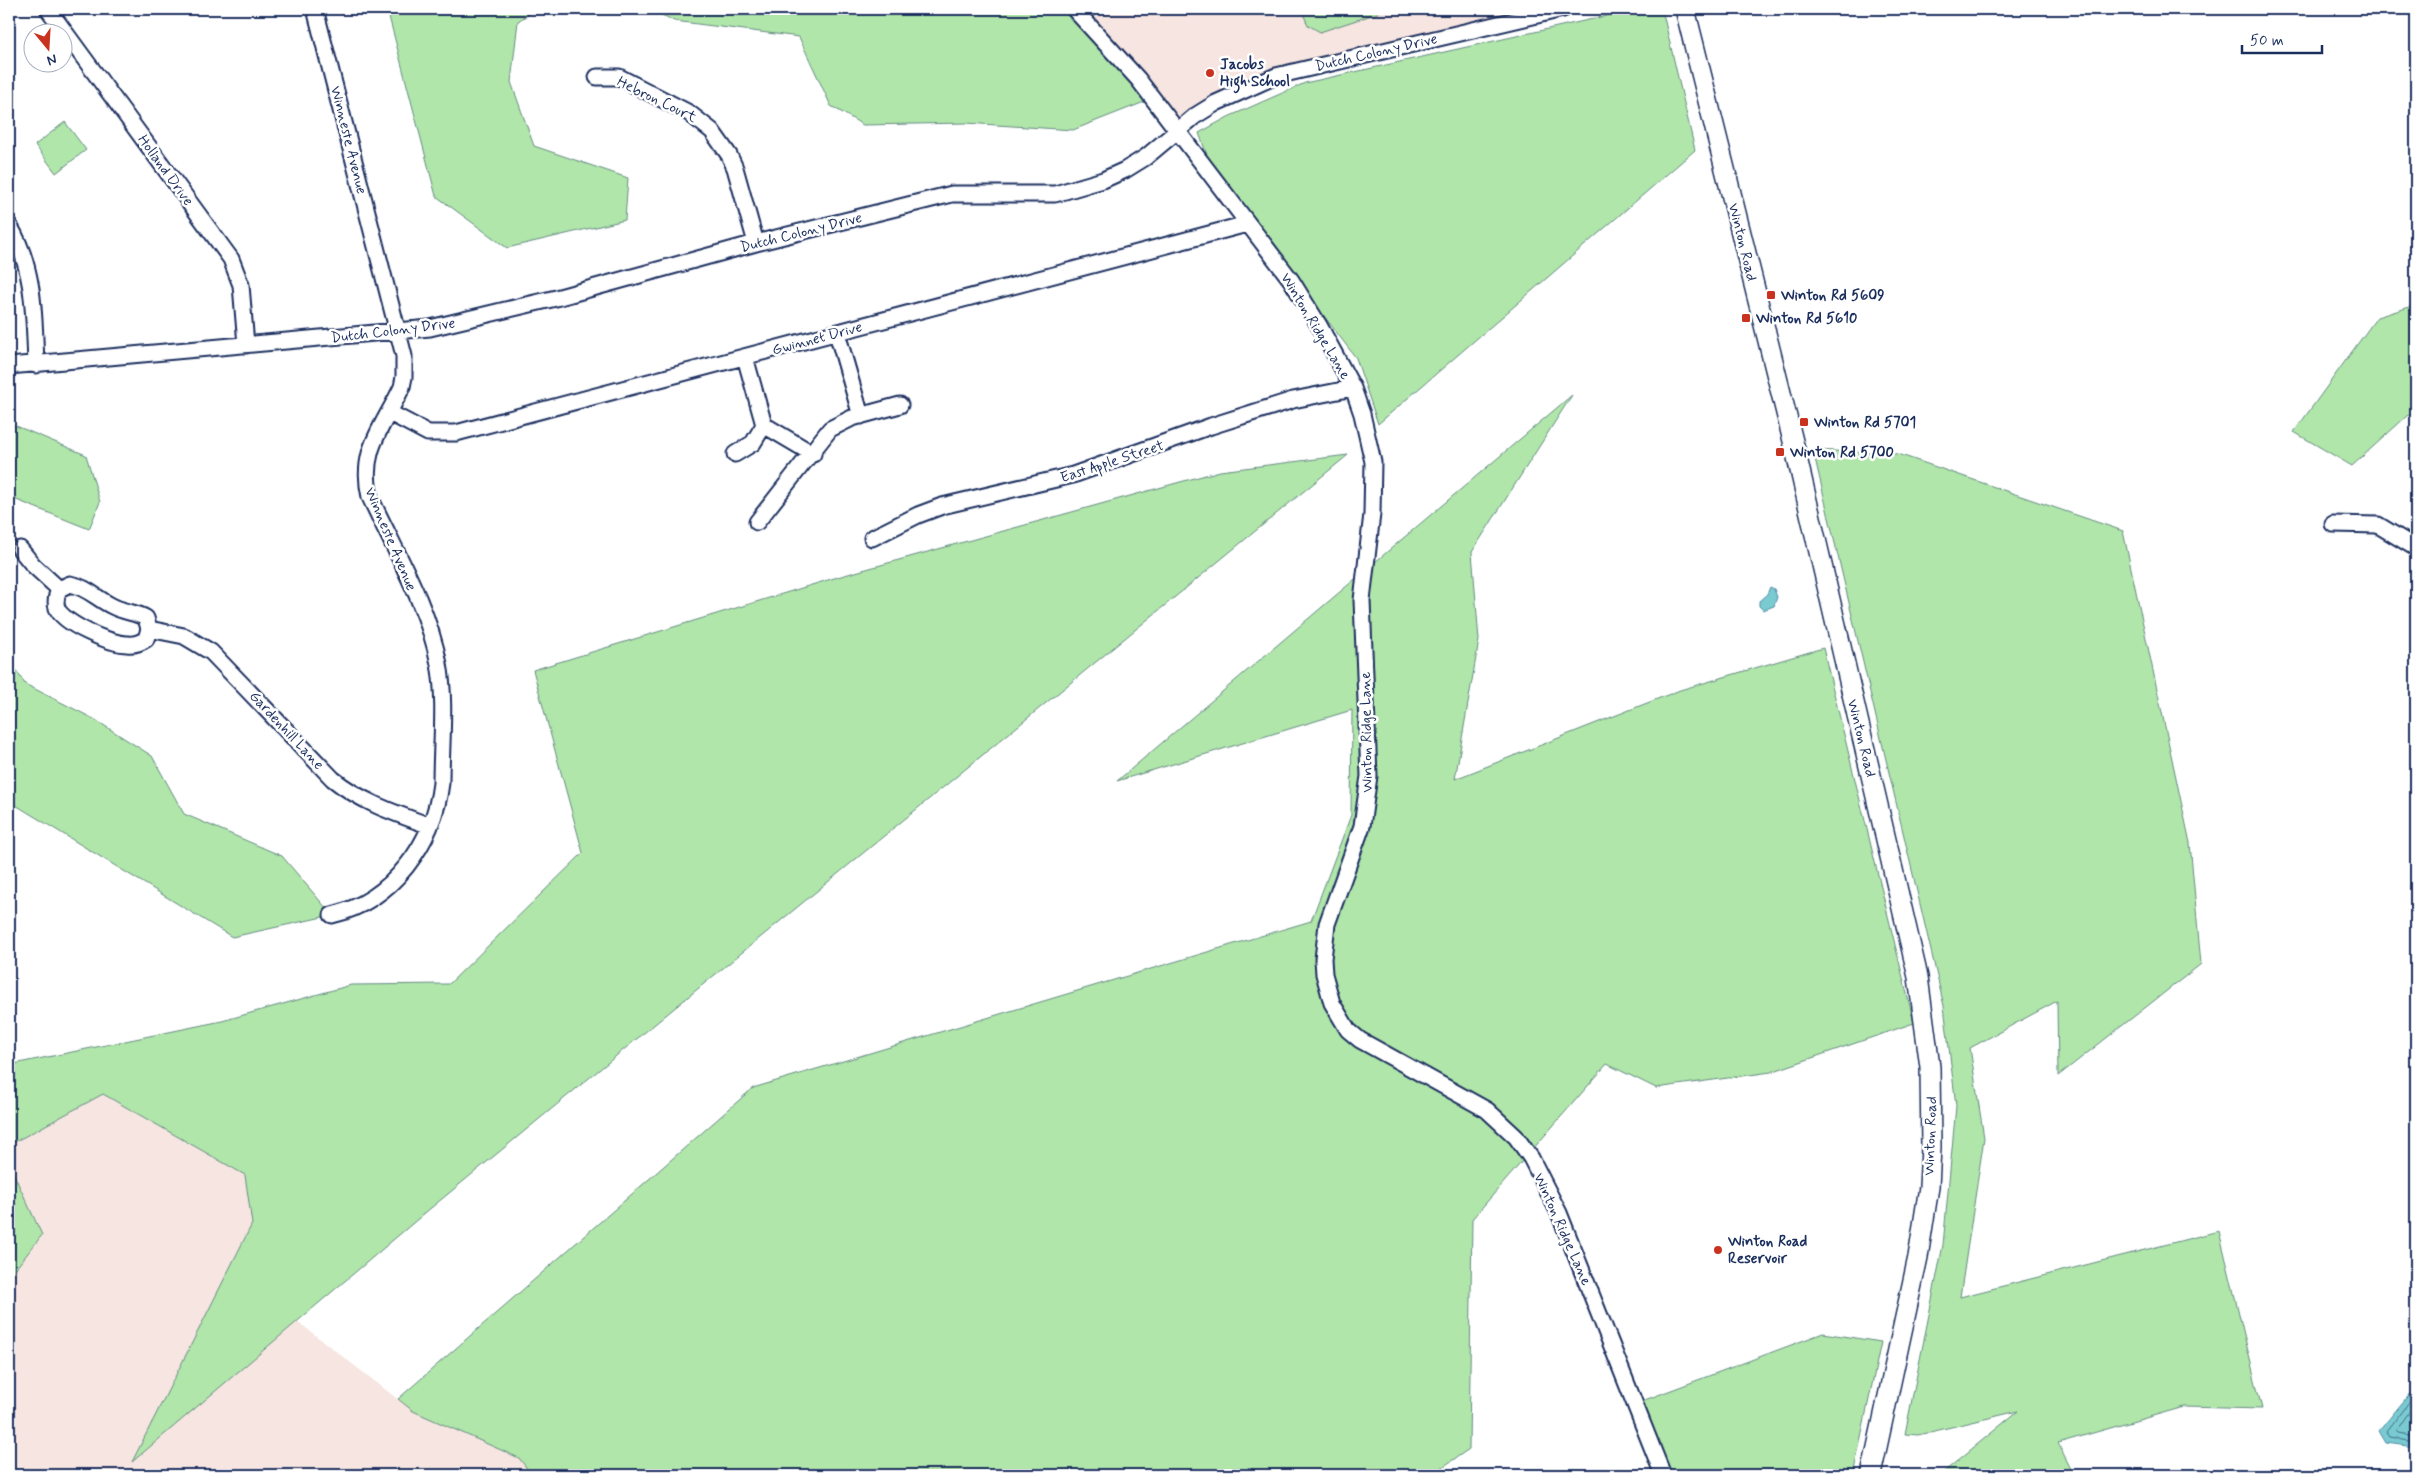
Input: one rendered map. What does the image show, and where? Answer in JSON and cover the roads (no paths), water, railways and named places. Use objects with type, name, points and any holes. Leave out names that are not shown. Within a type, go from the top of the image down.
[{"type":"main road","name":"Winton Road","points":[[1685,9],[1795,449],[1918,977],[1926,1022],[1932,1102],[1929,1187],[1918,1257],[1871,1475]]},
{"type":"street","name":"Holland Drive","points":[[48,9],[231,258],[240,285],[246,346]]},
{"type":"street","name":"Winneste Avenue","points":[[315,9],[404,356],[404,377],[390,413],[368,452],[366,483],[370,498],[425,615],[439,665],[441,783],[430,826],[411,861],[384,890],[354,908],[332,915]]},
{"type":"street","name":"Winton Ridge Lane","points":[[1074,9],[1138,78],[1177,132],[1219,184],[1247,224],[1291,280],[1354,388],[1362,414],[1373,462],[1372,514],[1365,559],[1362,608],[1369,776],[1362,826],[1324,939],[1323,959],[1327,989],[1339,1018],[1360,1040],[1487,1110],[1516,1137],[1531,1158],[1559,1213],[1663,1475]]},
{"type":"street","name":"Dutch Colony Drive","points":[[9,366],[430,328],[538,303],[756,243],[952,194],[1055,194],[1079,188],[1125,170],[1146,157],[1195,116],[1216,103],[1276,76],[1562,9]]},
{"type":"street","name":"Hebron Court","points":[[597,77],[619,78],[689,113],[712,131],[729,155],[735,168],[756,243]]},
{"type":"street","name":"Gwinnet Drive","points":[[390,413],[428,432],[456,433],[1247,224]]},
{"type":"street","points":[[9,225],[22,249],[31,282],[36,365]]},
{"type":"street","points":[[836,333],[861,416]]},
{"type":"street","points":[[745,357],[764,425],[813,454]]},
{"type":"street","name":"East Apple Street","points":[[872,538],[918,515],[942,506],[1073,475],[1211,426],[1293,400],[1354,388]]},
{"type":"street","points":[[757,522],[813,454],[817,444],[830,429],[842,421],[900,405]]},
{"type":"street","points":[[735,454],[753,443],[764,425]]},
{"type":"street","points":[[2333,524],[2378,525],[2416,548]]},
{"type":"street","points":[[20,549],[33,565],[59,588]]},
{"type":"street","points":[[70,584],[84,587],[114,607],[146,618],[149,629],[146,640],[138,644],[126,645],[96,637],[61,615],[57,607],[59,588],[70,584]]},
{"type":"street","name":"Gardenhill Lane","points":[[149,629],[184,636],[211,652],[333,779],[349,792],[363,801],[430,826]]},
{"type":"water","points":[[1770,587],[1774,589],[1777,597],[1774,606],[1763,610],[1759,606],[1759,601],[1767,594]]},
{"type":"water","points":[[2416,1386],[2416,1447],[2386,1443],[2379,1431]]},
{"type":"place","name":"Jacobs High School","points":[[1210,73]]},
{"type":"place","name":"Winton Rd 5609","points":[[1771,295]]},
{"type":"place","name":"Winton Rd 5610","points":[[1746,318]]},
{"type":"place","name":"Winton Rd 5701","points":[[1804,422]]},
{"type":"place","name":"Winton Rd 5700","points":[[1780,452]]},
{"type":"place","name":"Winton Road Reservoir","points":[[1718,1250]]}]
